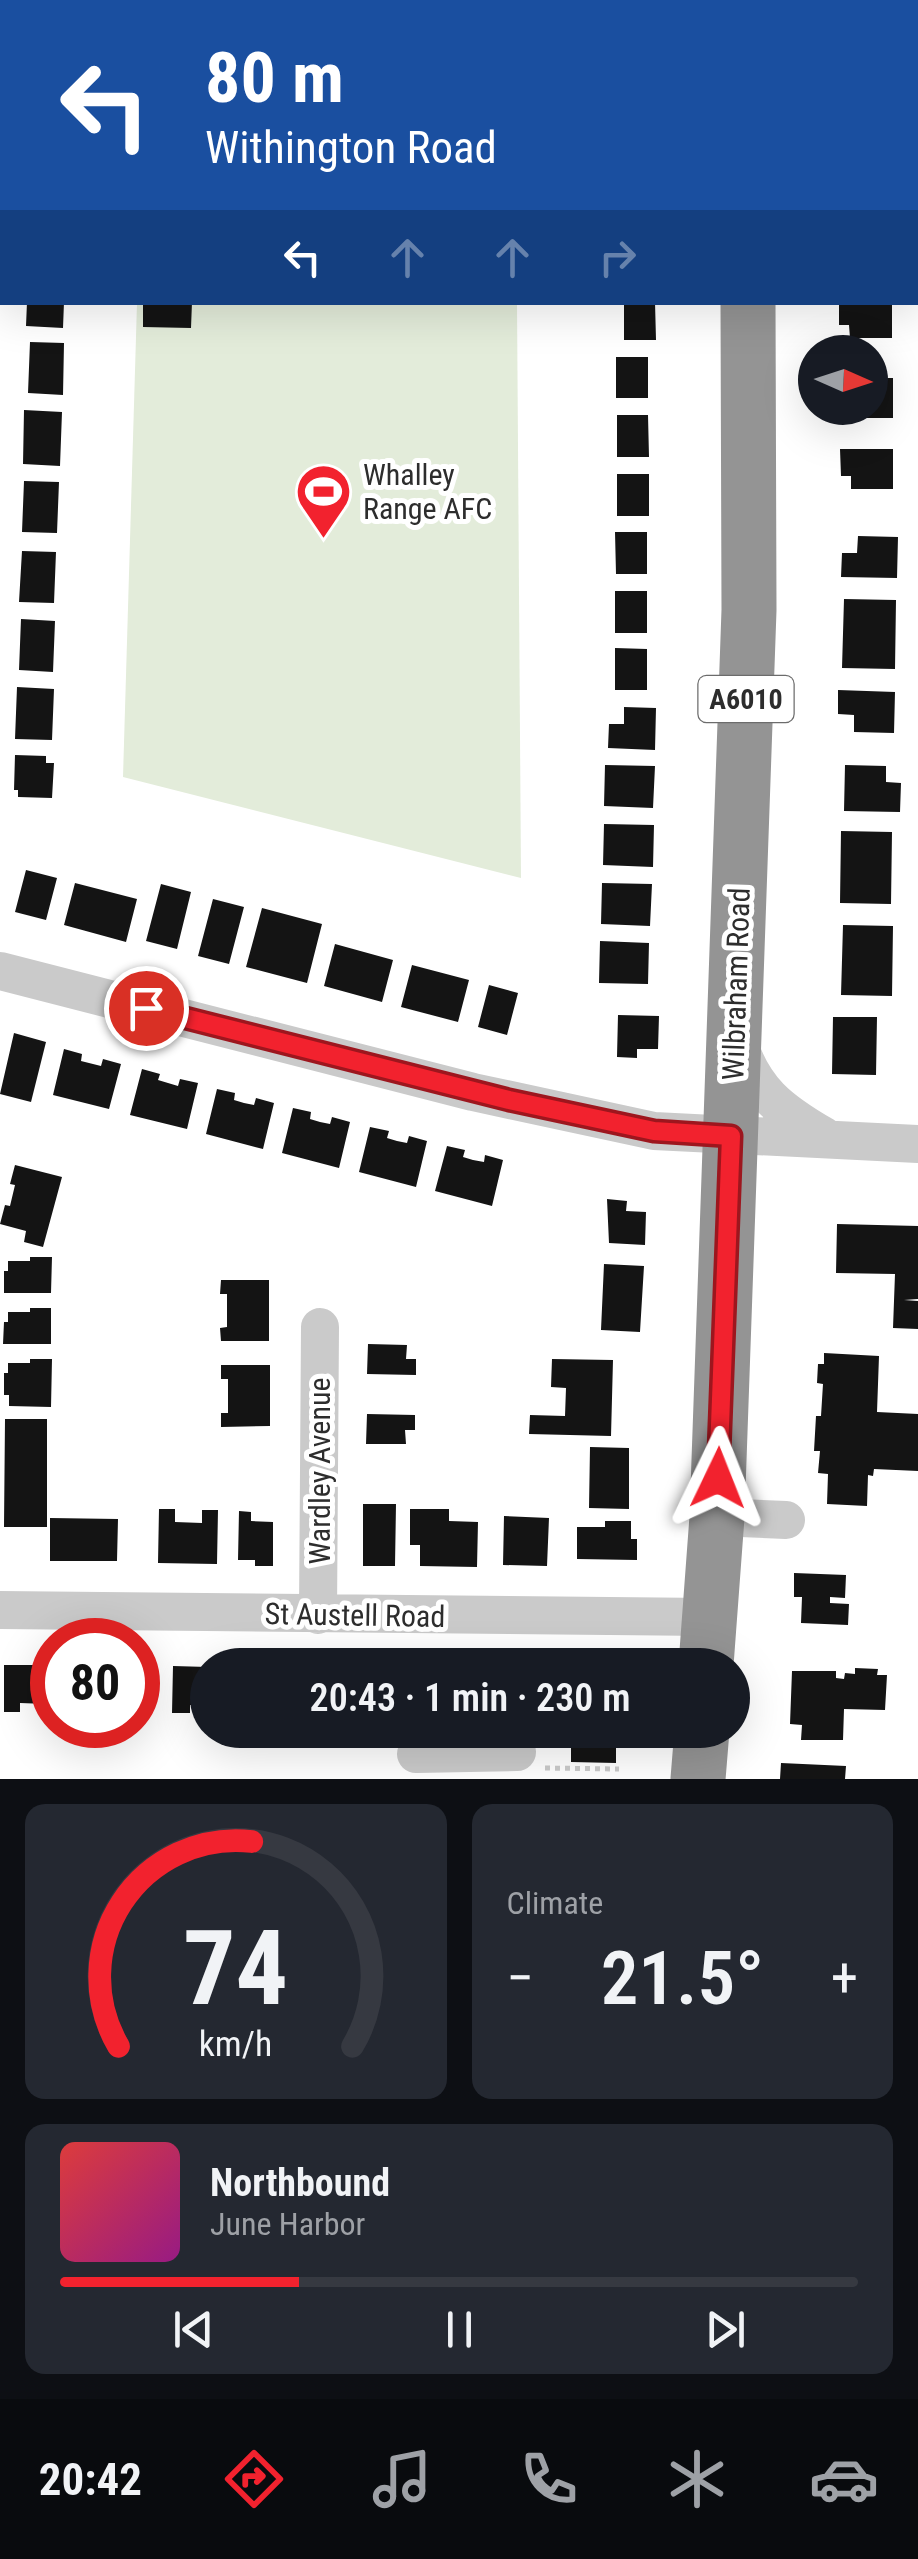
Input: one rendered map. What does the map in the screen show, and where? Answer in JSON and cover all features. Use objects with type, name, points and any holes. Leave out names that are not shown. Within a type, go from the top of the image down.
[{"type":"highway","name":"Wilbraham Road","points":[[708,1641],[717,1517],[749,610],[748,305]]},
{"type":"highway","points":[[698,1779],[701,1748]]},
{"type":"street","points":[[0,971],[473,1092],[654,1131],[918,1144]]},
{"type":"street","points":[[735,1026],[743,1055],[772,1102],[830,1139]]},
{"type":"street","name":"Wardley Avenue","points":[[318,1616],[320,1326]]},
{"type":"street","points":[[717,1517],[786,1520]]},
{"type":"street","name":"St Austell Road","points":[[0,1610],[318,1616],[708,1641]]},
{"type":"street","points":[[416,1754],[526,1760]]},
{"type":"path","points":[[526,1760],[619,1769]]},
{"type":"green space","name":"Whalley Range AFC","points":[[137,305],[517,305],[521,878],[123,777]]},
{"type":"building","points":[[27,305],[64,305],[63,328],[26,326]]},
{"type":"building","points":[[143,305],[192,305],[191,328],[143,327]]},
{"type":"building","points":[[624,305],[655,305],[656,340],[624,340]]},
{"type":"building","points":[[839,305],[892,305],[892,338],[850,335],[849,325],[839,325]]},
{"type":"building","points":[[30,342],[64,343],[63,395],[28,393]]},
{"type":"building","points":[[616,357],[648,357],[648,398],[616,398]]},
{"type":"building","points":[[888,378],[893,378],[893,418],[888,418]]},
{"type":"building","points":[[24,410],[62,412],[60,466],[23,464]]},
{"type":"building","points":[[617,415],[648,415],[649,457],[617,457]]},
{"type":"building","points":[[840,449],[893,449],[893,489],[851,489],[851,476],[841,476]]},
{"type":"building","points":[[617,474],[649,474],[649,516],[617,516]]},
{"type":"building","points":[[24,481],[59,482],[57,533],[22,532]]},
{"type":"building","points":[[615,532],[647,532],[647,574],[616,574]]},
{"type":"building","points":[[858,536],[898,537],[897,578],[841,577],[842,553],[857,553]]},
{"type":"building","points":[[22,551],[56,552],[54,603],[19,602]]},
{"type":"building","points":[[615,591],[647,591],[647,633],[615,633]]},
{"type":"building","points":[[844,599],[896,600],[895,669],[842,668]]},
{"type":"building","points":[[21,619],[55,621],[53,672],[19,670]]},
{"type":"building","points":[[615,648],[647,649],[647,690],[615,690]]},
{"type":"building","points":[[17,687],[54,689],[52,740],[15,739]]},
{"type":"building","points":[[838,690],[895,692],[894,733],[854,732],[854,715],[838,714]]},
{"type":"building","points":[[624,707],[656,708],[655,750],[608,748],[609,724],[624,724]]},
{"type":"building","points":[[15,755],[46,756],[46,763],[54,763],[52,798],[18,797],[18,790],[14,790]]},
{"type":"building","points":[[605,765],[655,766],[653,808],[604,806]]},
{"type":"building","points":[[845,765],[886,766],[886,782],[901,783],[900,812],[844,811]]},
{"type":"building","points":[[604,824],[654,825],[653,867],[603,865]]},
{"type":"building","points":[[841,831],[892,832],[891,904],[840,903]]},
{"type":"building","points":[[26,870],[57,878],[46,920],[15,912]]},
{"type":"building","points":[[75,883],[137,899],[126,942],[64,925]]},
{"type":"building","points":[[602,883],[652,884],[650,926],[601,924]]},
{"type":"building","points":[[161,884],[191,892],[177,949],[146,941]]},
{"type":"building","points":[[213,899],[244,907],[229,964],[198,956]]},
{"type":"building","points":[[262,908],[322,924],[307,983],[246,967]]},
{"type":"building","points":[[843,925],[893,926],[892,996],[841,995]]},
{"type":"building","points":[[600,941],[649,943],[648,984],[599,983]]},
{"type":"building","points":[[335,944],[393,960],[382,1002],[324,986]]},
{"type":"building","points":[[412,965],[469,980],[458,1022],[401,1007]]},
{"type":"building","points":[[489,985],[518,993],[507,1035],[478,1027]]},
{"type":"building","points":[[618,1015],[659,1016],[658,1049],[637,1049],[637,1058],[617,1057]]},
{"type":"building","points":[[833,1017],[877,1017],[876,1075],[832,1074]]},
{"type":"building","points":[[14,1033],[46,1042],[31,1102],[0,1094]]},
{"type":"building","points":[[64,1049],[82,1054],[81,1061],[101,1066],[103,1059],[121,1064],[109,1109],[53,1095]]},
{"type":"building","points":[[142,1069],[160,1074],[158,1080],[178,1086],[180,1079],[198,1083],[187,1129],[130,1115]]},
{"type":"building","points":[[217,1089],[235,1093],[234,1100],[244,1103],[254,1105],[256,1098],[274,1103],[263,1149],[206,1134]]},
{"type":"building","points":[[293,1108],[311,1112],[310,1119],[320,1122],[330,1124],[332,1117],[350,1122],[339,1168],[282,1153]]},
{"type":"building","points":[[370,1127],[389,1131],[387,1138],[397,1141],[407,1143],[409,1136],[427,1141],[416,1187],[359,1172]]},
{"type":"building","points":[[447,1146],[465,1150],[463,1157],[473,1160],[484,1162],[485,1155],[503,1160],[492,1206],[435,1191]]},
{"type":"building","points":[[15,1165],[62,1177],[43,1247],[24,1242],[26,1231],[0,1224],[5,1205],[10,1206]]},
{"type":"building","points":[[607,1199],[627,1201],[626,1211],[646,1212],[645,1245],[609,1243]]},
{"type":"building","points":[[837,1224],[918,1226],[918,1299],[904,1300],[918,1301],[918,1329],[893,1328],[895,1274],[836,1273]]},
{"type":"building","points":[[30,1257],[52,1257],[51,1293],[4,1293],[8,1261],[30,1261]]},
{"type":"building","points":[[604,1264],[644,1266],[640,1332],[601,1330]]},
{"type":"building","points":[[221,1280],[269,1280],[269,1341],[221,1341],[220,1328],[227,1327],[227,1294],[220,1294]]},
{"type":"building","points":[[30,1308],[51,1308],[51,1344],[3,1344],[8,1312],[30,1312]]},
{"type":"building","points":[[368,1344],[407,1345],[406,1359],[416,1359],[416,1375],[367,1374]]},
{"type":"building","points":[[824,1353],[879,1356],[877,1412],[918,1414],[918,1471],[874,1469],[873,1476],[868,1475],[867,1506],[827,1504],[828,1474],[818,1473],[820,1451],[814,1451],[823,1384],[817,1383],[818,1364],[824,1364]]},
{"type":"building","points":[[30,1359],[52,1359],[51,1407],[9,1406],[9,1395],[4,1395],[8,1363],[30,1363]]},
{"type":"building","points":[[552,1359],[613,1360],[611,1436],[529,1434],[530,1415],[565,1416],[566,1388],[551,1387]]},
{"type":"building","points":[[221,1365],[270,1365],[270,1426],[221,1427],[221,1413],[228,1413],[228,1379],[221,1379]]},
{"type":"building","points":[[367,1414],[415,1415],[415,1430],[405,1430],[406,1444],[366,1444]]},
{"type":"building","points":[[5,1419],[47,1419],[47,1527],[4,1527]]},
{"type":"building","points":[[590,1447],[629,1448],[629,1509],[589,1508]]},
{"type":"building","points":[[363,1504],[396,1504],[395,1566],[363,1566]]},
{"type":"building","points":[[159,1509],[175,1509],[175,1522],[202,1523],[202,1510],[218,1510],[217,1564],[158,1563]]},
{"type":"building","points":[[410,1509],[449,1509],[449,1521],[478,1522],[477,1567],[420,1566],[420,1545],[410,1545]]},
{"type":"building","points":[[239,1511],[251,1512],[251,1521],[273,1522],[273,1566],[255,1566],[255,1560],[238,1560]]},
{"type":"building","points":[[504,1516],[549,1518],[547,1566],[503,1565]]},
{"type":"building","points":[[50,1518],[118,1519],[117,1561],[50,1561]]},
{"type":"building","points":[[605,1521],[631,1521],[631,1539],[637,1539],[637,1560],[577,1559],[577,1527],[605,1527]]},
{"type":"building","points":[[794,1573],[846,1575],[845,1598],[830,1597],[830,1603],[849,1604],[848,1625],[801,1623],[802,1597],[794,1597]]},
{"type":"building","points":[[4,1665],[30,1665],[30,1703],[20,1703],[20,1712],[4,1712]]},
{"type":"building","points":[[173,1666],[190,1666],[190,1713],[172,1713]]},
{"type":"building","points":[[855,1668],[878,1669],[877,1675],[887,1675],[885,1710],[844,1709],[843,1740],[801,1740],[802,1725],[790,1724],[792,1671],[836,1671],[836,1678],[844,1679],[845,1673],[855,1674]]},
{"type":"building","points":[[571,1748],[616,1748],[616,1763],[571,1762]]},
{"type":"building","points":[[781,1763],[846,1766],[845,1779],[780,1779]]},
{"type":"place","name":"Whalley Range AFC","points":[[324,540]]},
{"type":"route","points":[[146,1008],[509,1100],[654,1131],[731,1136],[718,1478]]}]
